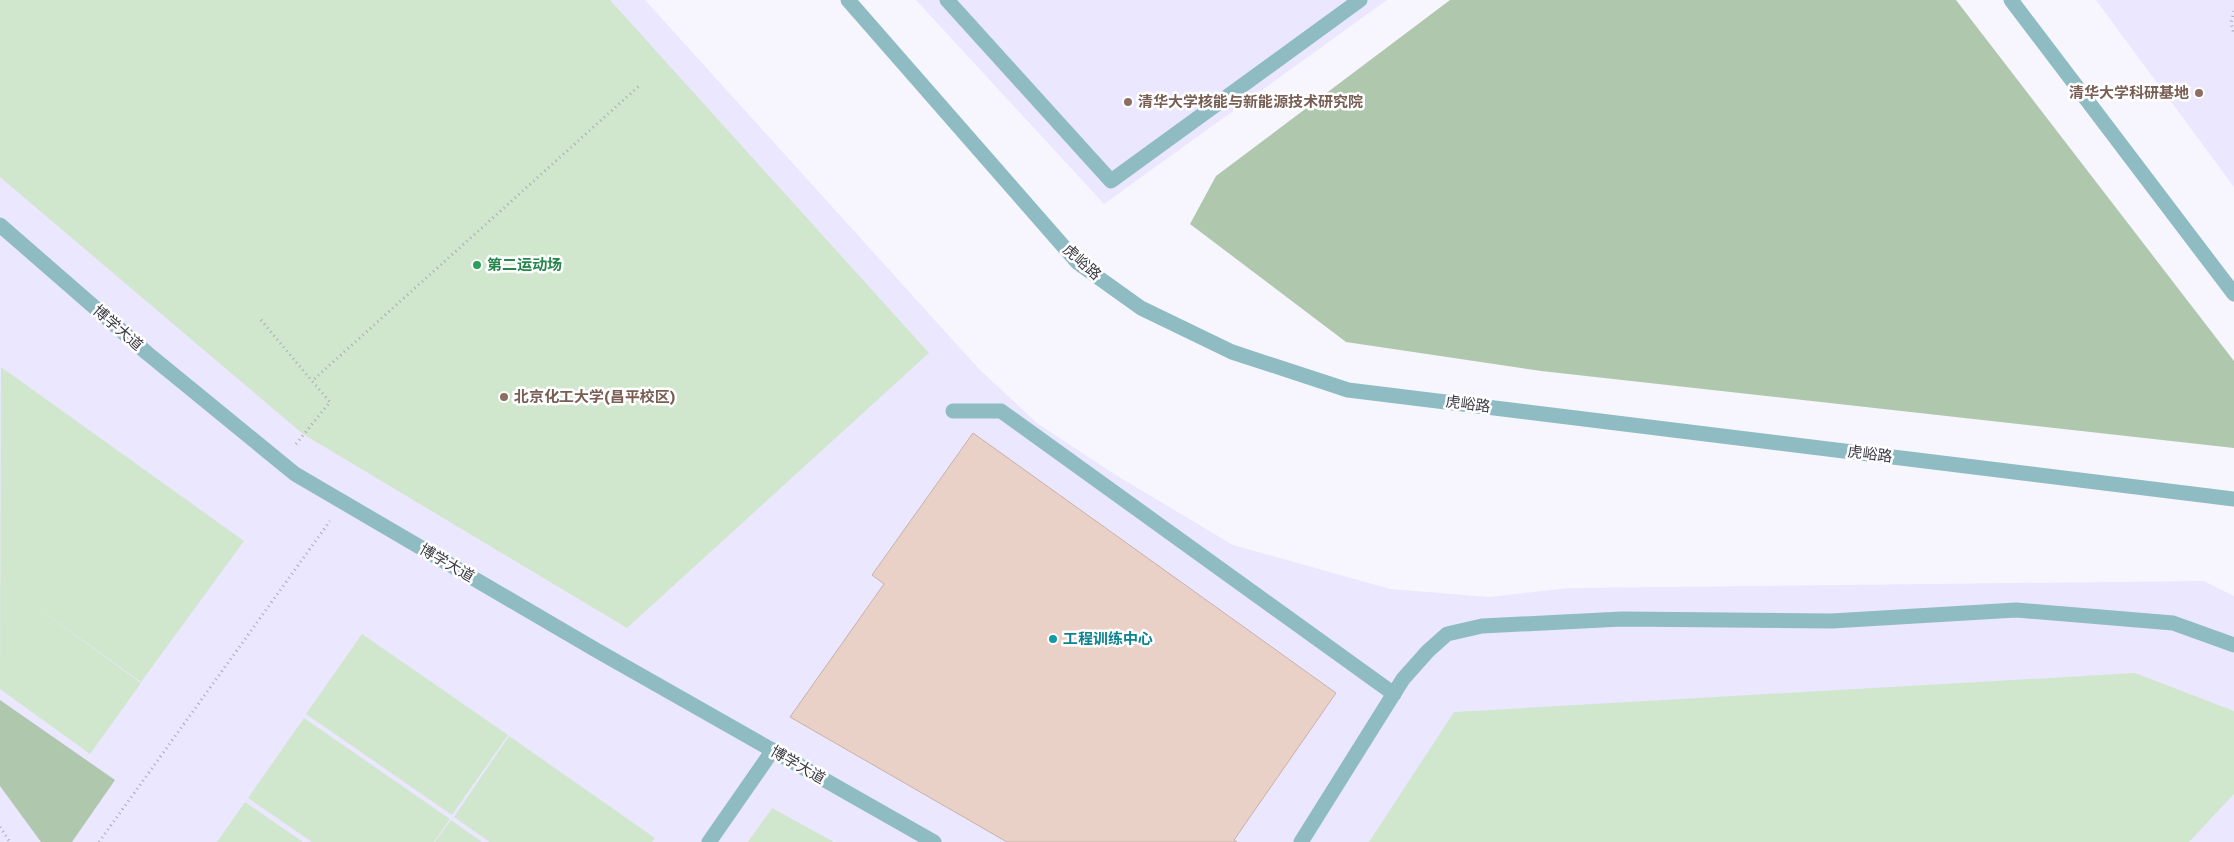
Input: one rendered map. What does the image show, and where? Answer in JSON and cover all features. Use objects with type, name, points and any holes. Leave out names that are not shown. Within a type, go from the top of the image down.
[{"type":"street","name":"虎峪路","points":[[848,0],[1078,263],[1141,308],[1232,352],[1348,390],[2234,499]]},
{"type":"street","points":[[947,0],[1111,181],[1360,0]]},
{"type":"street","points":[[2011,0],[2234,294]]},
{"type":"street","name":"博学大道","points":[[0,226],[146,353],[295,474],[934,842]]},
{"type":"street","points":[[953,411],[1001,412],[1394,694]]},
{"type":"street","points":[[1301,842],[1404,679],[1428,651],[1447,634],[1482,626],[1622,619],[1832,621],[2016,610],[2174,623],[2234,646]]},
{"type":"street","points":[[709,842],[773,750]]},
{"type":"path","points":[[2234,11],[2231,23],[2234,34]]},
{"type":"path","points":[[312,381],[639,86]]},
{"type":"path","points":[[261,320],[330,402],[296,444]]},
{"type":"path","points":[[99,842],[344,503]]},
{"type":"path","points":[[0,827],[10,842]]},
{"type":"shaded area","name":"北京化工大学(昌平校区)","points":[[0,0],[645,0],[979,369],[1038,424],[1119,477],[1233,545],[1390,589],[1489,597],[1569,588],[2204,581],[2234,596],[2234,842],[0,842]]},
{"type":"shaded area","name":"清华大学核能与新能源技术研究院","points":[[916,0],[1387,0],[1104,204]]},
{"type":"shaded area","name":"清华大学科研基地","points":[[2096,0],[2234,0],[2234,187]]},
{"type":"green space","name":"第二运动场","points":[[0,0],[610,0],[929,353],[627,628],[303,434],[0,177]]},
{"type":"green space","points":[[1450,0],[1956,0],[2234,361],[2234,448],[1541,371],[1346,342],[1190,224],[1216,176]]},
{"type":"green space","points":[[1,367],[244,541],[141,682],[21,596],[141,683],[90,754],[0,689]]},
{"type":"green space","points":[[362,634],[508,735],[452,815],[306,714]]},
{"type":"green space","points":[[2135,673],[2234,711],[2234,794],[2189,842],[1369,842],[1454,712]]},
{"type":"green space","points":[[0,700],[115,780],[72,842],[41,842],[0,786]]},
{"type":"green space","points":[[304,718],[450,819],[434,842],[312,842],[248,798]]},
{"type":"green space","points":[[509,736],[655,838],[652,842],[490,842],[454,817]]},
{"type":"green space","points":[[245,802],[303,842],[217,842]]},
{"type":"green space","points":[[772,808],[834,842],[748,842]]},
{"type":"green space","points":[[451,820],[482,842],[435,842]]},
{"type":"building","name":"工程训练中心","points":[[973,433],[1336,693],[1234,840],[1237,842],[1007,842],[790,717],[884,584],[872,575]]},
{"type":"place","name":"清华大学科研基地","points":[[2199,93]]},
{"type":"place","name":"清华大学核能与新能源技术研究院","points":[[1128,102]]},
{"type":"place","name":"第二运动场","points":[[477,265]]},
{"type":"place","name":"北京化工大学(昌平校区)","points":[[504,397]]},
{"type":"place","name":"工程训练中心","points":[[1053,639]]}]
